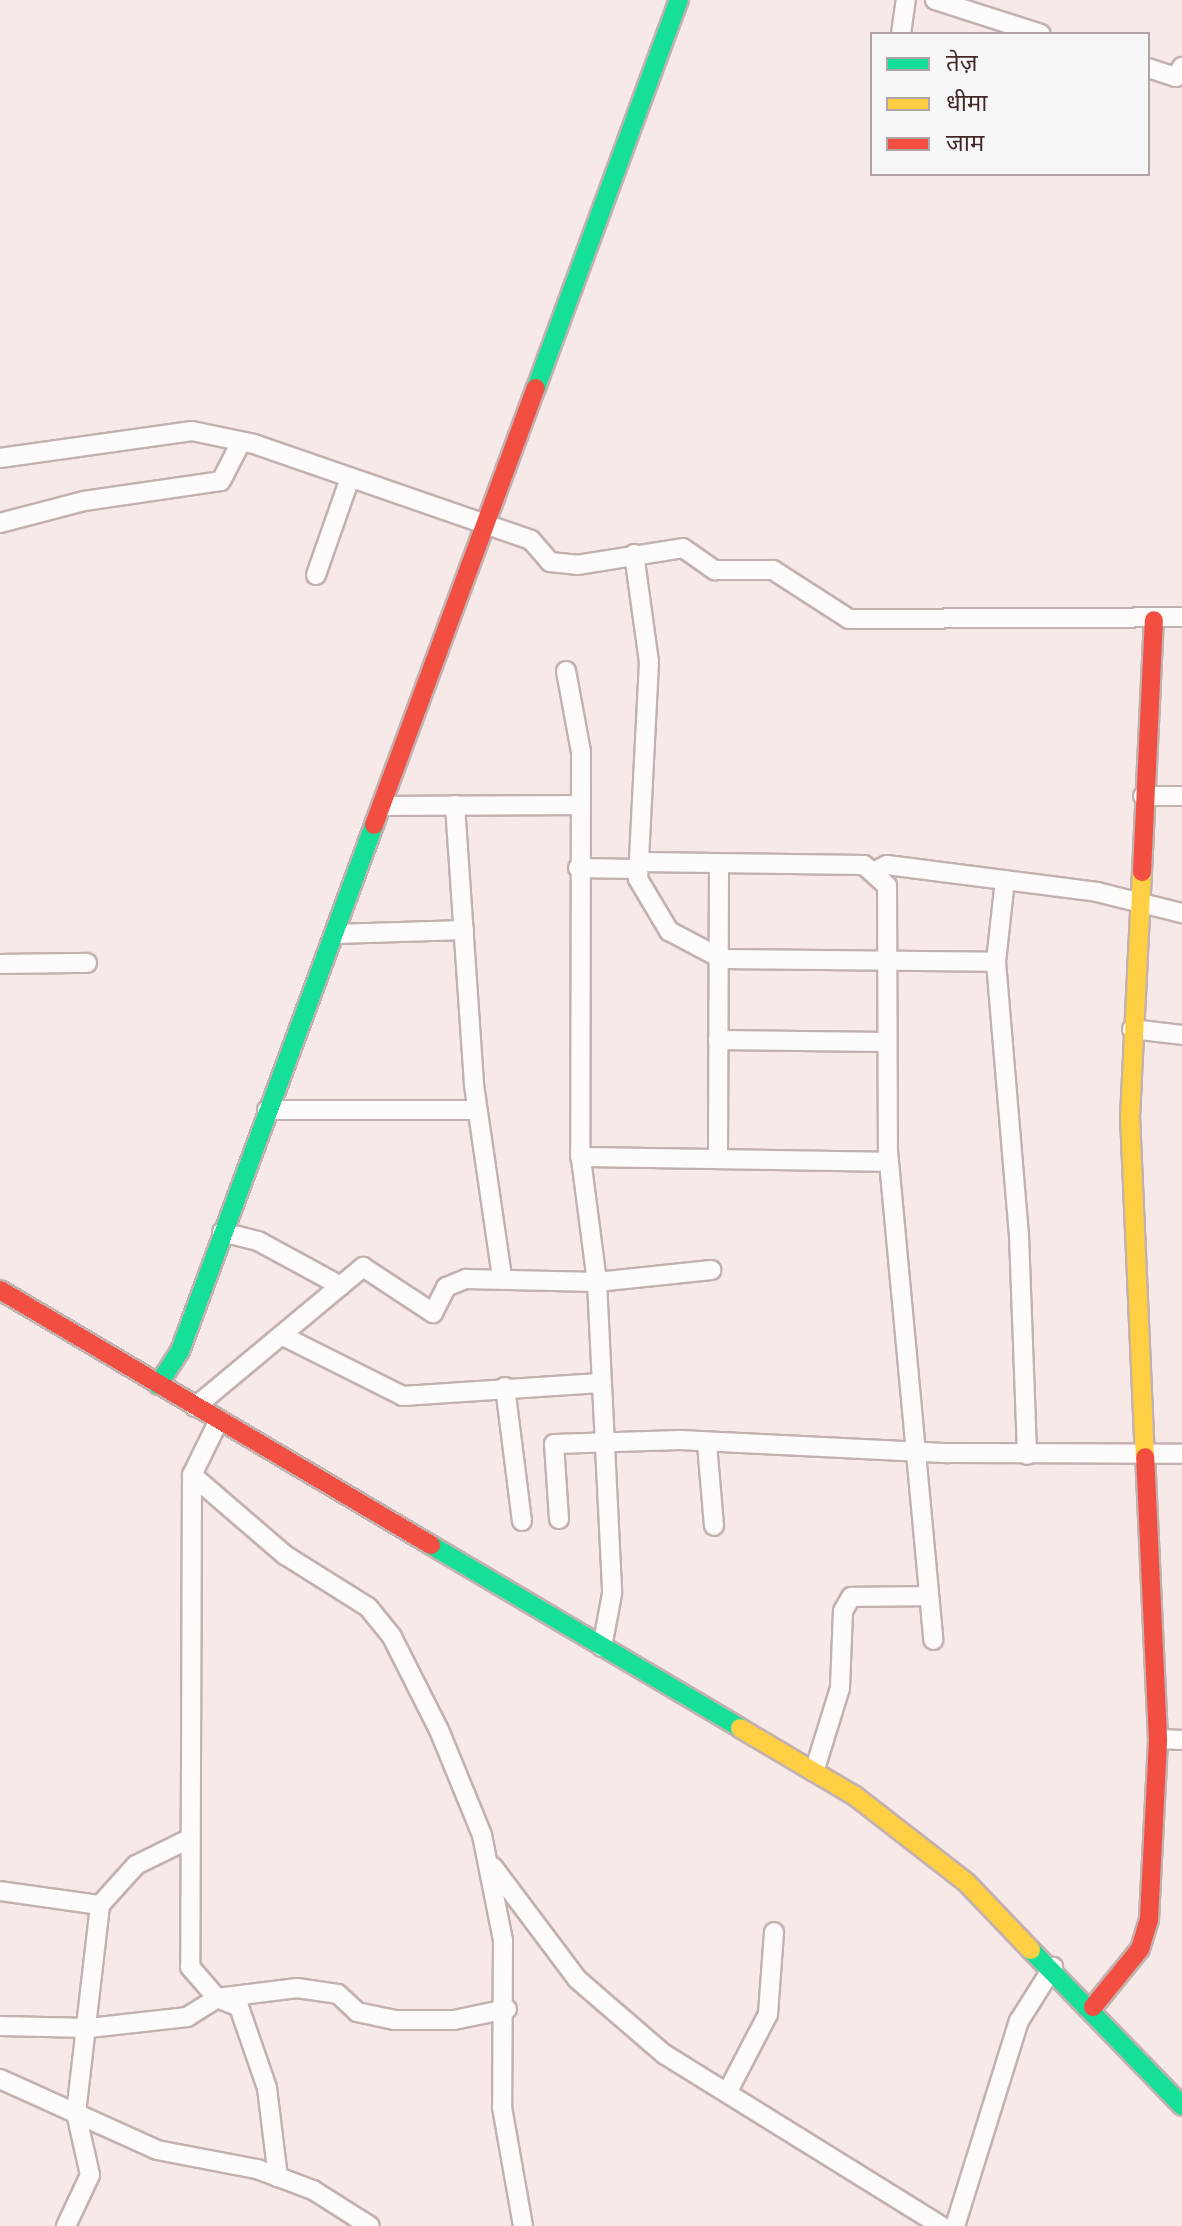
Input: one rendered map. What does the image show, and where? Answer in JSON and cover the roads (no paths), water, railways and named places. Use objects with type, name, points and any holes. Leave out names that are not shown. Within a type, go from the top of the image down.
[{"type":"street","points":[[158,1385],[180,1351],[679,0]]},
{"type":"street","points":[[901,32],[906,0]]},
{"type":"street","points":[[935,0],[1035,32]]},
{"type":"street","points":[[1150,69],[1176,77],[1182,67]]},
{"type":"street","points":[[0,458],[163,432],[241,442],[486,529],[531,540],[550,562],[577,565],[683,548],[715,570],[773,570],[849,619],[1154,620],[1182,617]]},
{"type":"street","points":[[0,523],[84,501],[221,481],[241,442]]},
{"type":"street","points":[[316,575],[349,481]]},
{"type":"street","points":[[634,554],[649,662],[639,866],[645,900],[669,931],[722,959],[885,958],[996,962]]},
{"type":"street","points":[[1093,2007],[1140,1949],[1149,1919],[1158,1739],[1132,1029],[1154,620]]},
{"type":"street","points":[[566,671],[581,752],[578,868],[580,1157],[597,1282],[612,1594],[602,1647]]},
{"type":"street","points":[[1143,796],[1182,796]]},
{"type":"street","points":[[455,805],[477,1110],[502,1276]]},
{"type":"street","points":[[382,806],[581,805]]},
{"type":"street","points":[[578,868],[719,865],[793,859],[1097,892],[1139,908],[1182,913]]},
{"type":"street","points":[[718,1154],[722,959],[719,865]]},
{"type":"street","points":[[877,870],[887,886],[885,958],[889,1162],[933,1640]]},
{"type":"street","points":[[1005,880],[996,962],[1019,1235],[1027,1455]]},
{"type":"street","points":[[336,934],[464,930]]},
{"type":"street","points":[[0,964],[87,963]]},
{"type":"street","points":[[1132,1029],[1182,1035]]},
{"type":"street","points":[[718,1040],[886,1042]]},
{"type":"street","points":[[267,1110],[477,1110]]},
{"type":"street","points":[[580,1157],[718,1154],[889,1162]]},
{"type":"street","points":[[222,1232],[258,1241],[341,1286]]},
{"type":"street","points":[[195,1407],[363,1267],[433,1313],[446,1287],[502,1276],[597,1282],[711,1270]]},
{"type":"street","points":[[0,1290],[814,1772],[966,1882],[1093,2007],[1182,2106]]},
{"type":"street","points":[[283,1336],[388,1393],[600,1383]]},
{"type":"street","points":[[505,1387],[522,1521]]},
{"type":"street","points":[[219,1420],[192,1475],[187,1840],[190,1967],[217,1998],[239,2007],[261,2061],[278,2177]]},
{"type":"street","points":[[559,1519],[554,1444],[707,1444],[1027,1455],[1182,1454]]},
{"type":"street","points":[[707,1444],[714,1526]]},
{"type":"street","points":[[192,1475],[285,1555],[368,1607],[392,1637],[439,1730],[487,1858],[507,2009],[502,2107],[523,2226]]},
{"type":"street","points":[[814,1772],[840,1688],[843,1611],[851,1597],[929,1596]]},
{"type":"street","points":[[1158,1739],[1182,1740]]},
{"type":"street","points":[[66,2226],[90,2175],[76,2113],[89,2028],[100,1905],[136,1865],[187,1840]]},
{"type":"street","points":[[487,1858],[577,1979],[664,2054],[729,2089],[941,2226]]},
{"type":"street","points":[[0,1891],[100,1905]]},
{"type":"street","points":[[729,2089],[768,2014],[774,1932]]},
{"type":"street","points":[[955,2226],[1019,2021],[1053,1967]]},
{"type":"street","points":[[0,2026],[89,2028],[187,2017],[217,1998],[315,1990],[394,2020],[454,2020],[507,2009]]},
{"type":"street","points":[[0,2079],[182,2159],[278,2177],[339,2218],[370,2226]]}]
